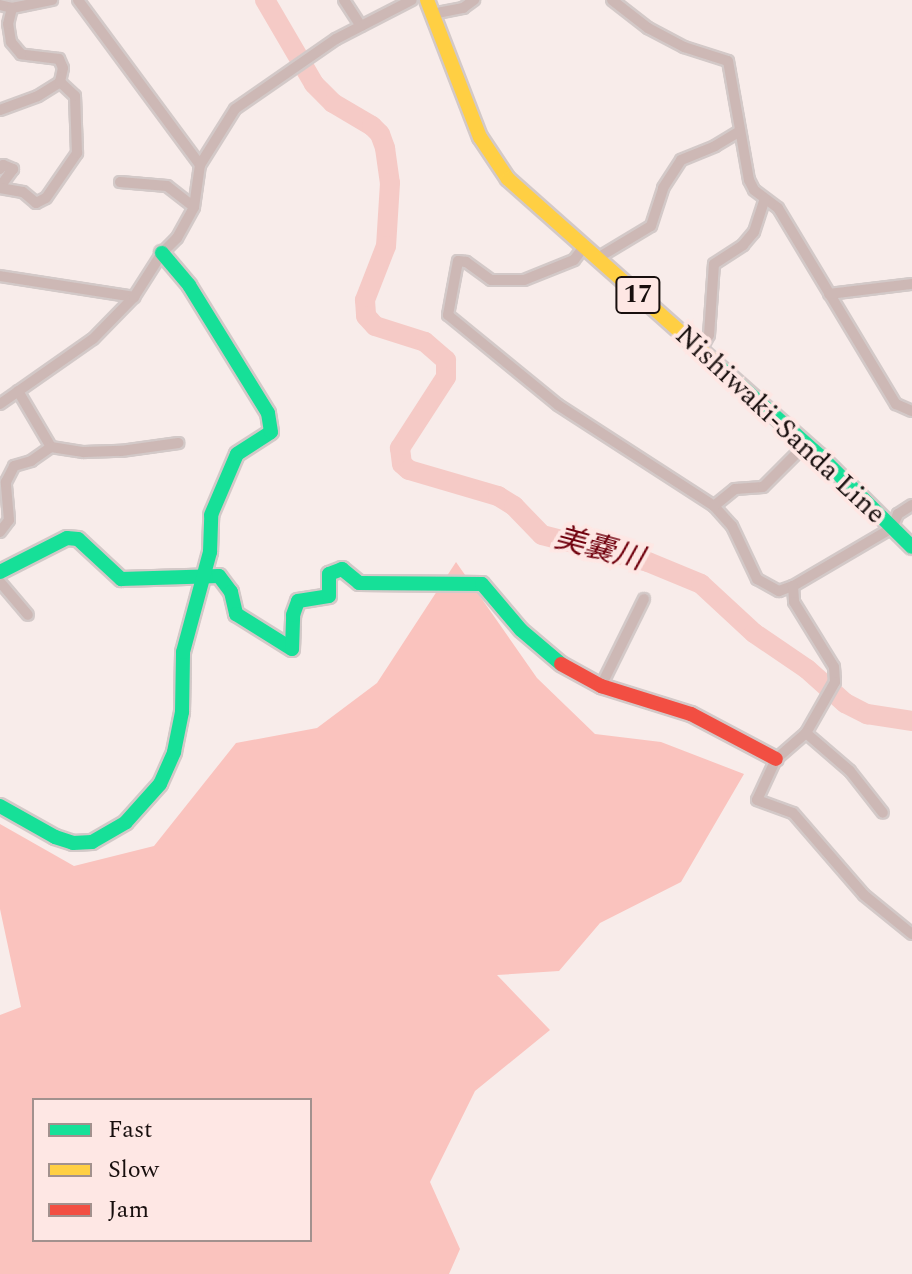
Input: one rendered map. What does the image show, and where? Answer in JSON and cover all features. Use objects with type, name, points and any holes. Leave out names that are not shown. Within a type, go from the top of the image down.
[{"type":"street","points":[[0,5],[12,8],[52,0]]},
{"type":"street","points":[[78,0],[200,165]]},
{"type":"street","points":[[344,0],[361,26]]},
{"type":"street","points":[[0,404],[93,339],[134,297],[162,253],[177,238],[194,207],[200,165],[235,109],[336,39],[412,0]]},
{"type":"street","points":[[429,7],[463,8],[474,0]]},
{"type":"street","points":[[612,0],[648,28],[684,47],[728,61],[738,132],[749,180],[765,199],[778,208],[896,404],[912,411]]},
{"type":"street","name":"Nishiwaki-Sanda Line","points":[[429,7],[488,152],[520,191],[806,444],[912,547]]},
{"type":"street","points":[[0,110],[38,96],[60,82],[63,68],[59,59],[21,54],[11,42],[8,24],[12,8]]},
{"type":"street","points":[[0,169],[3,165],[13,169],[0,187],[23,192],[36,203],[46,198],[77,153],[75,96],[60,82]]},
{"type":"street","points":[[596,259],[651,226],[663,188],[681,160],[715,146],[738,132]]},
{"type":"street","points":[[120,182],[167,186],[194,207]]},
{"type":"street","points":[[701,350],[709,335],[714,264],[743,245],[754,232],[765,199]]},
{"type":"street","points":[[583,248],[574,260],[524,280],[491,280],[466,262],[458,261],[448,315],[558,405],[714,506],[732,526],[757,579],[779,591],[793,586],[892,528],[898,514],[912,505]]},
{"type":"street","points":[[0,806],[55,837],[73,843],[92,842],[126,822],[160,784],[174,752],[182,712],[183,652],[210,552],[211,515],[225,474],[237,454],[271,432],[272,423],[189,285],[162,253]]},
{"type":"street","points":[[0,276],[134,297]]},
{"type":"street","points":[[829,294],[912,284]]},
{"type":"street","points":[[18,391],[51,447]]},
{"type":"street","points":[[0,532],[9,520],[3,480],[14,466],[31,461],[51,447],[84,452],[121,451],[178,443]]},
{"type":"street","points":[[714,506],[735,489],[763,487],[806,444]]},
{"type":"street","points":[[0,572],[31,553],[67,538],[78,539],[121,579],[205,574],[219,576],[231,592],[236,614],[292,649],[293,615],[298,601],[329,596],[329,574],[342,569],[359,583],[482,584],[521,630],[554,660],[601,686],[691,714],[776,759]]},
{"type":"street","points":[[0,582],[28,615]]},
{"type":"street","points":[[793,586],[794,602],[834,667],[835,682],[818,717],[806,733],[776,759],[757,800],[793,813],[864,895],[912,934]]},
{"type":"street","points":[[601,686],[644,599]]},
{"type":"street","points":[[806,733],[850,771],[883,813]]},
{"type":"shaded area","points":[[456,562],[537,678],[595,734],[661,742],[744,774],[681,882],[600,923],[559,971],[497,975],[550,1030],[475,1091],[430,1182],[460,1249],[449,1274],[0,1274],[0,1015],[21,1007],[0,909],[0,824],[74,866],[154,846],[236,743],[317,728],[377,683]]},
{"type":"waterway","name":"美嚢川","points":[[265,0],[314,84],[333,103],[372,126],[380,134],[385,148],[390,183],[386,246],[365,300],[366,316],[375,326],[425,342],[446,360],[446,377],[400,448],[402,464],[409,470],[498,496],[514,506],[542,535],[648,562],[701,584],[754,633],[807,669],[845,703],[867,714],[912,721]]},
{"type":"traffic: fast","points":[[0,806],[55,837],[73,843],[92,842],[126,822],[160,784],[174,752],[182,712],[183,652],[210,552],[211,515],[237,454],[271,432],[268,413],[189,285],[162,253]]},
{"type":"traffic: fast","points":[[715,363],[820,456],[912,547]]},
{"type":"traffic: fast","points":[[0,572],[67,538],[78,539],[121,579],[219,576],[231,592],[236,614],[292,649],[293,615],[298,601],[329,596],[329,574],[342,569],[359,583],[482,584],[521,630],[561,664]]},
{"type":"traffic: slow","points":[[427,0],[480,137],[508,179],[715,363]]},
{"type":"traffic: jam","points":[[561,664],[601,686],[691,714],[776,759]]}]
